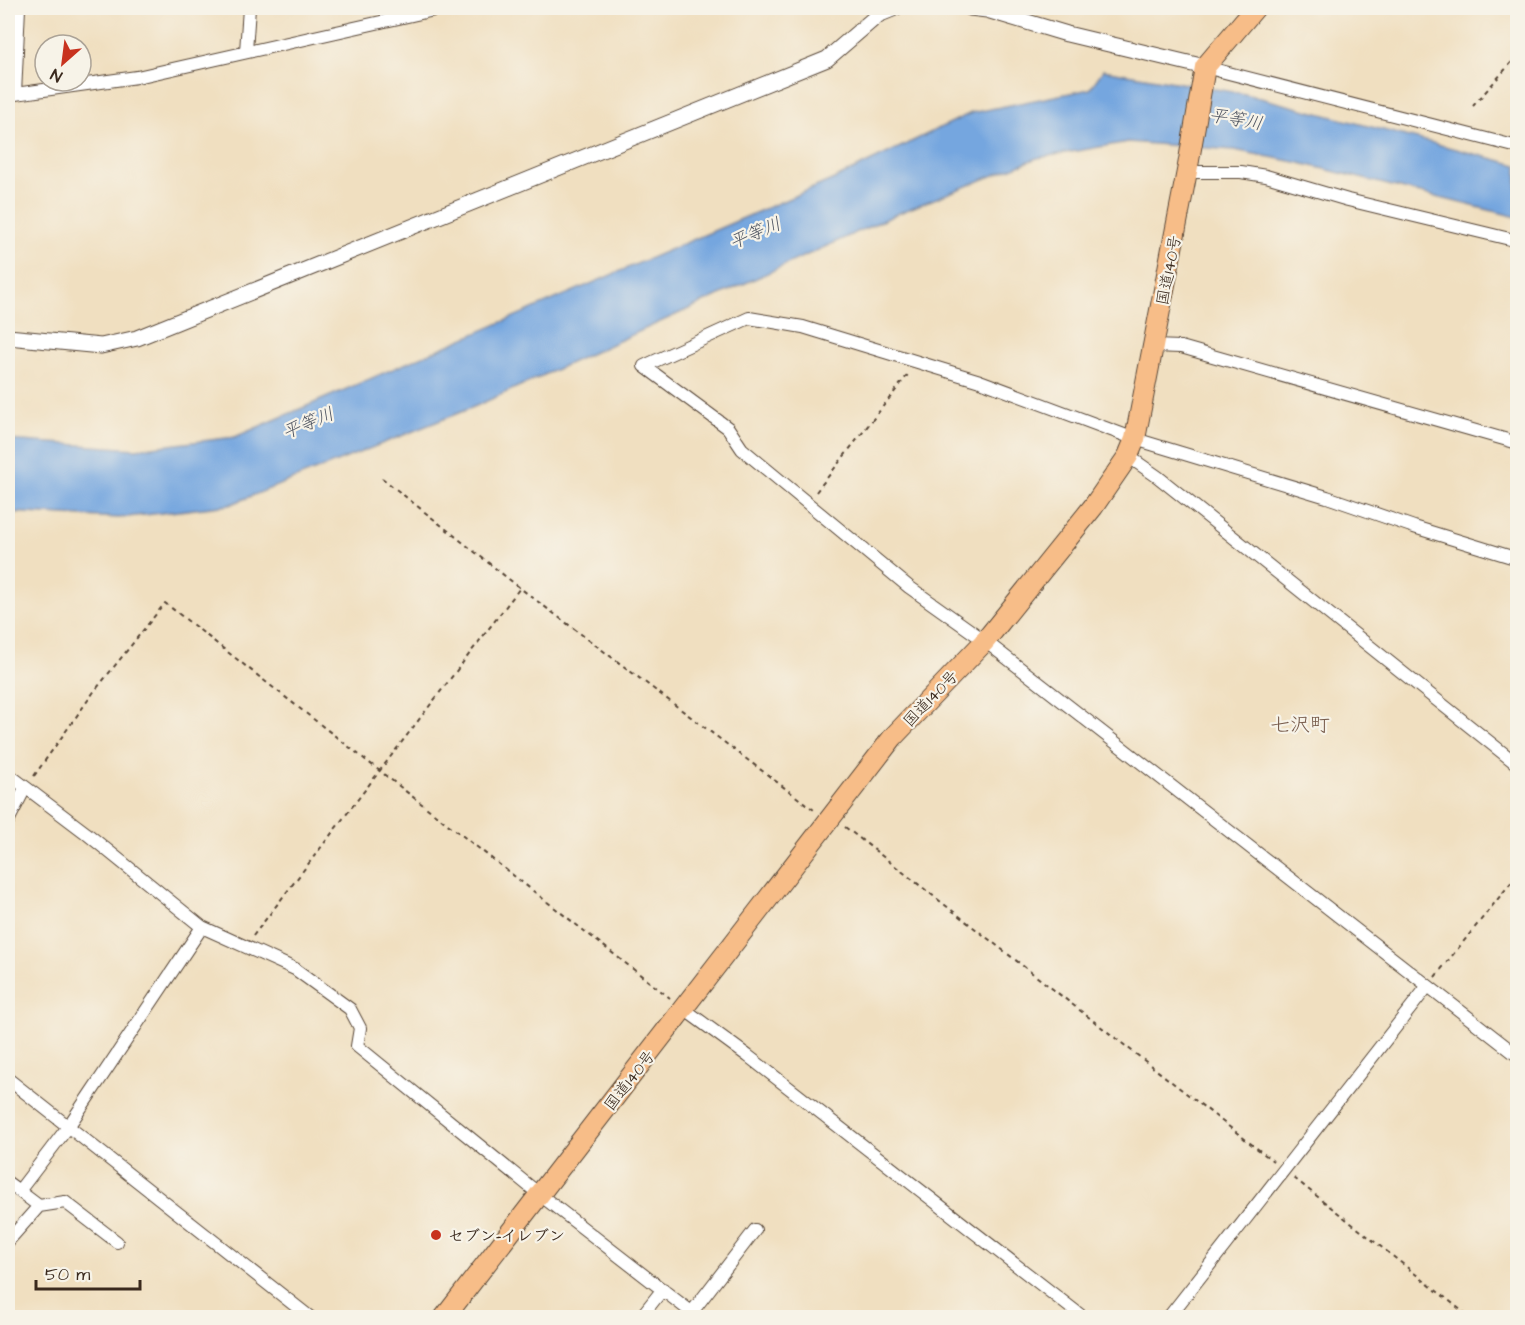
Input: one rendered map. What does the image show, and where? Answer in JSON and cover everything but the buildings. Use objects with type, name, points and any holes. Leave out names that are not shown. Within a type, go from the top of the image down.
[{"type":"highway","name":"国道140号","points":[[444,1317],[893,737],[985,641],[1093,507],[1132,447],[1188,169],[1204,71],[1255,8]]},
{"type":"street","points":[[19,8],[11,94],[137,77],[443,8]]},
{"type":"street","points":[[246,51],[249,8]]},
{"type":"street","points":[[8,337],[102,346],[137,338],[827,58],[878,15],[895,8]]},
{"type":"street","points":[[970,8],[988,9],[1067,34],[1204,71],[1518,147]]},
{"type":"street","points":[[1188,169],[1266,176],[1348,200],[1518,241]]},
{"type":"street","points":[[1518,559],[1435,534],[1328,497],[1132,447],[980,381],[803,327],[749,318],[644,366],[728,428],[742,449],[909,587],[985,641],[1518,1056]]},
{"type":"street","points":[[1153,346],[1181,347],[1518,443]]},
{"type":"street","points":[[1132,447],[1518,765]]},
{"type":"street","points":[[8,774],[86,833],[202,927],[295,969],[350,1009],[360,1028],[357,1046],[539,1194],[695,1315],[755,1230]]},
{"type":"street","points":[[8,821],[25,788]]},
{"type":"street","points":[[19,1191],[68,1127],[202,927]]},
{"type":"street","points":[[1168,1317],[1427,987]]},
{"type":"street","points":[[684,1009],[1084,1317]]},
{"type":"street","points":[[8,1079],[311,1317]]},
{"type":"street","points":[[8,1183],[39,1206]]},
{"type":"street","points":[[8,1241],[39,1206],[65,1203],[117,1242]]},
{"type":"street","points":[[640,1317],[663,1289]]},
{"type":"path","points":[[1473,106],[1518,55]]},
{"type":"path","points":[[808,502],[918,362]]},
{"type":"path","points":[[382,478],[520,588],[828,820],[849,829],[1471,1317]]},
{"type":"path","points":[[246,946],[520,588]]},
{"type":"path","points":[[25,788],[93,693],[165,603],[684,1009]]},
{"type":"path","points":[[1427,987],[1518,874]]},
{"type":"water","name":"平等川","points":[[1103,70],[1245,94],[1517,165],[1517,217],[1300,163],[1234,150],[1128,142],[1037,158],[899,213],[476,406],[229,505],[119,518],[8,512],[8,440],[136,449],[235,437],[834,179],[971,113],[1090,89]]},
{"type":"place","name":"セブン-イレブン","points":[[436,1235]]},
{"type":"district","name":"七沢町","points":[[1300,724]]}]
